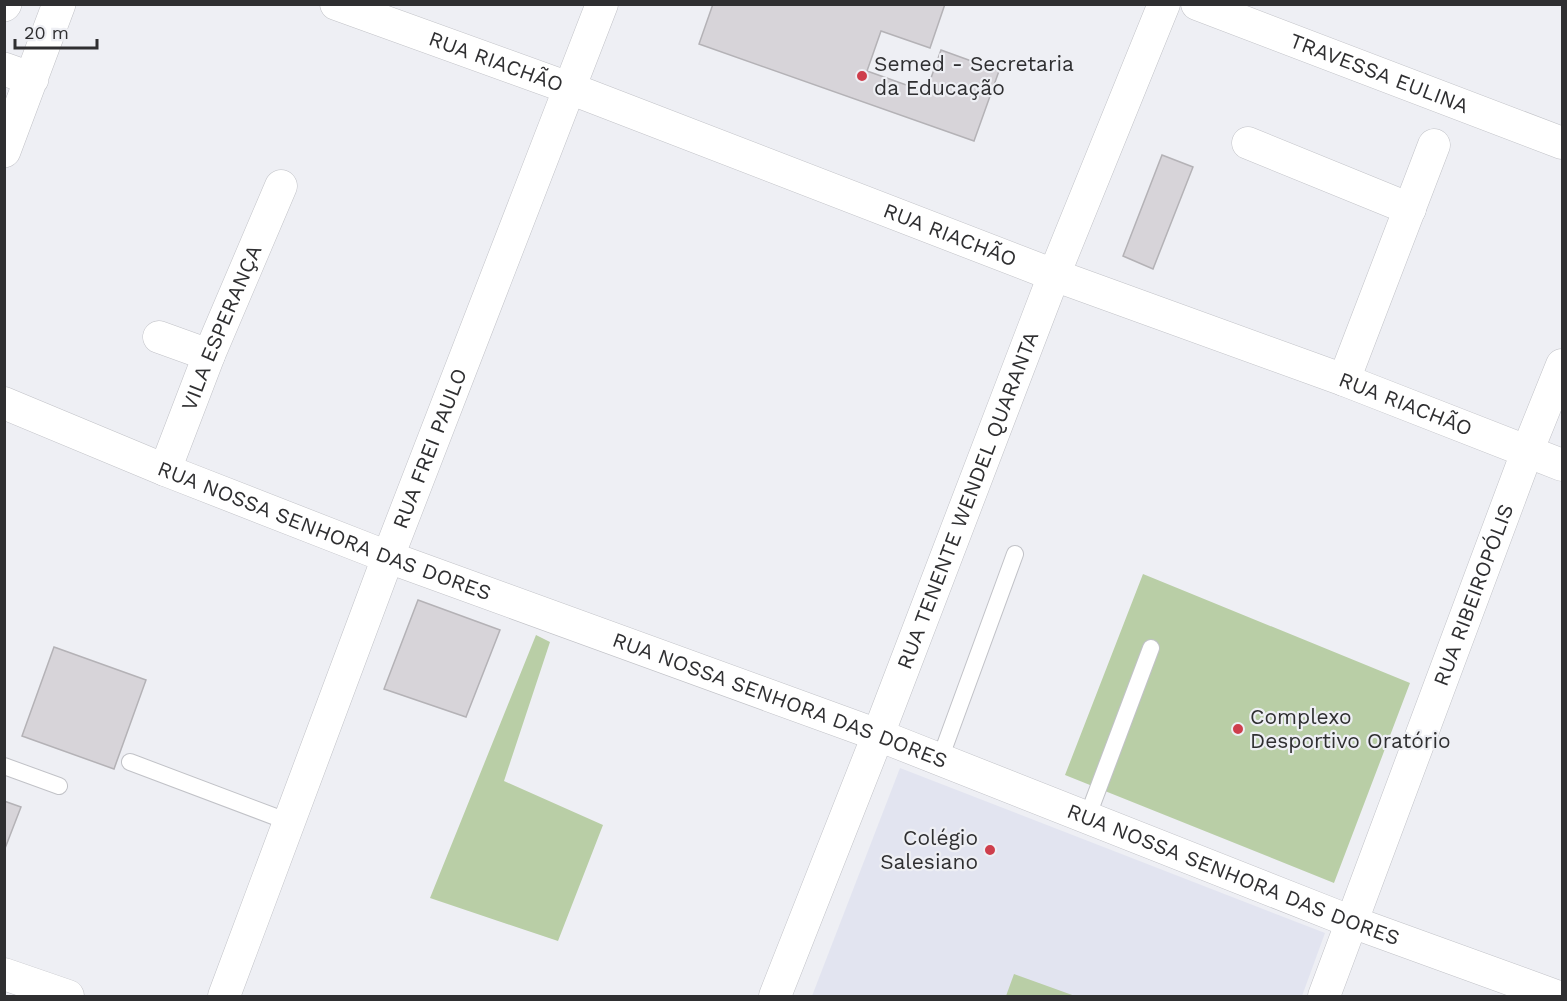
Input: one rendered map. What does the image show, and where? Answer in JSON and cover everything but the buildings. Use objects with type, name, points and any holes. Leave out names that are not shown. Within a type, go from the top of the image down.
[{"type":"main road","points":[[4,151],[18,74],[59,4]]},
{"type":"street","name":"RUA RIACHÃO","points":[[336,4],[569,88],[1054,275],[1344,380],[1563,465]]},
{"type":"street","name":"RUA FREI PAULO","points":[[224,996],[388,557],[602,4]]},
{"type":"street","name":"RUA TENENTE WENDEL QUARANTA","points":[[775,996],[878,735],[1054,275],[1164,4]]},
{"type":"street","name":"TRAVESSA EULINA","points":[[1197,4],[1563,143]]},
{"type":"street","points":[[1248,143],[1410,209]]},
{"type":"street","points":[[1344,380],[1434,145]]},
{"type":"street","name":"VILA ESPERANÇA","points":[[165,470],[209,356],[281,186]]},
{"type":"street","points":[[159,337],[209,356]]},
{"type":"street","name":"RUA RIBEIROPÓLIS","points":[[1324,996],[1527,452],[1563,365]]},
{"type":"street","name":"RUA NOSSA SENHORA DAS DORES","points":[[4,403],[165,470],[388,557],[878,735],[1352,922],[1556,996]]},
{"type":"street","points":[[4,974],[68,996]]},
{"type":"lane","points":[[940,759],[1015,554]]},
{"type":"lane","points":[[1087,818],[1151,648]]},
{"type":"lane","points":[[130,762],[290,822]]},
{"type":"lane","points":[[4,766],[59,786]]},
{"type":"shaded area","name":"Colégio Salesiano","points":[[900,768],[1325,933],[1302,996],[812,996]]},
{"type":"green space","name":"Complexo Desportivo Oratório","points":[[1143,574],[1410,683],[1334,883],[1065,775]]},
{"type":"green space","points":[[536,635],[550,642],[504,781],[603,825],[558,941],[430,898]]},
{"type":"green space","points":[[1014,974],[1075,996],[1006,996]]},
{"type":"place","name":"Semed - Secretaria da Educação","points":[[862,76]]},
{"type":"place","name":"Complexo Desportivo Oratório","points":[[1238,729]]},
{"type":"place","name":"Colégio Salesiano","points":[[990,850]]}]
